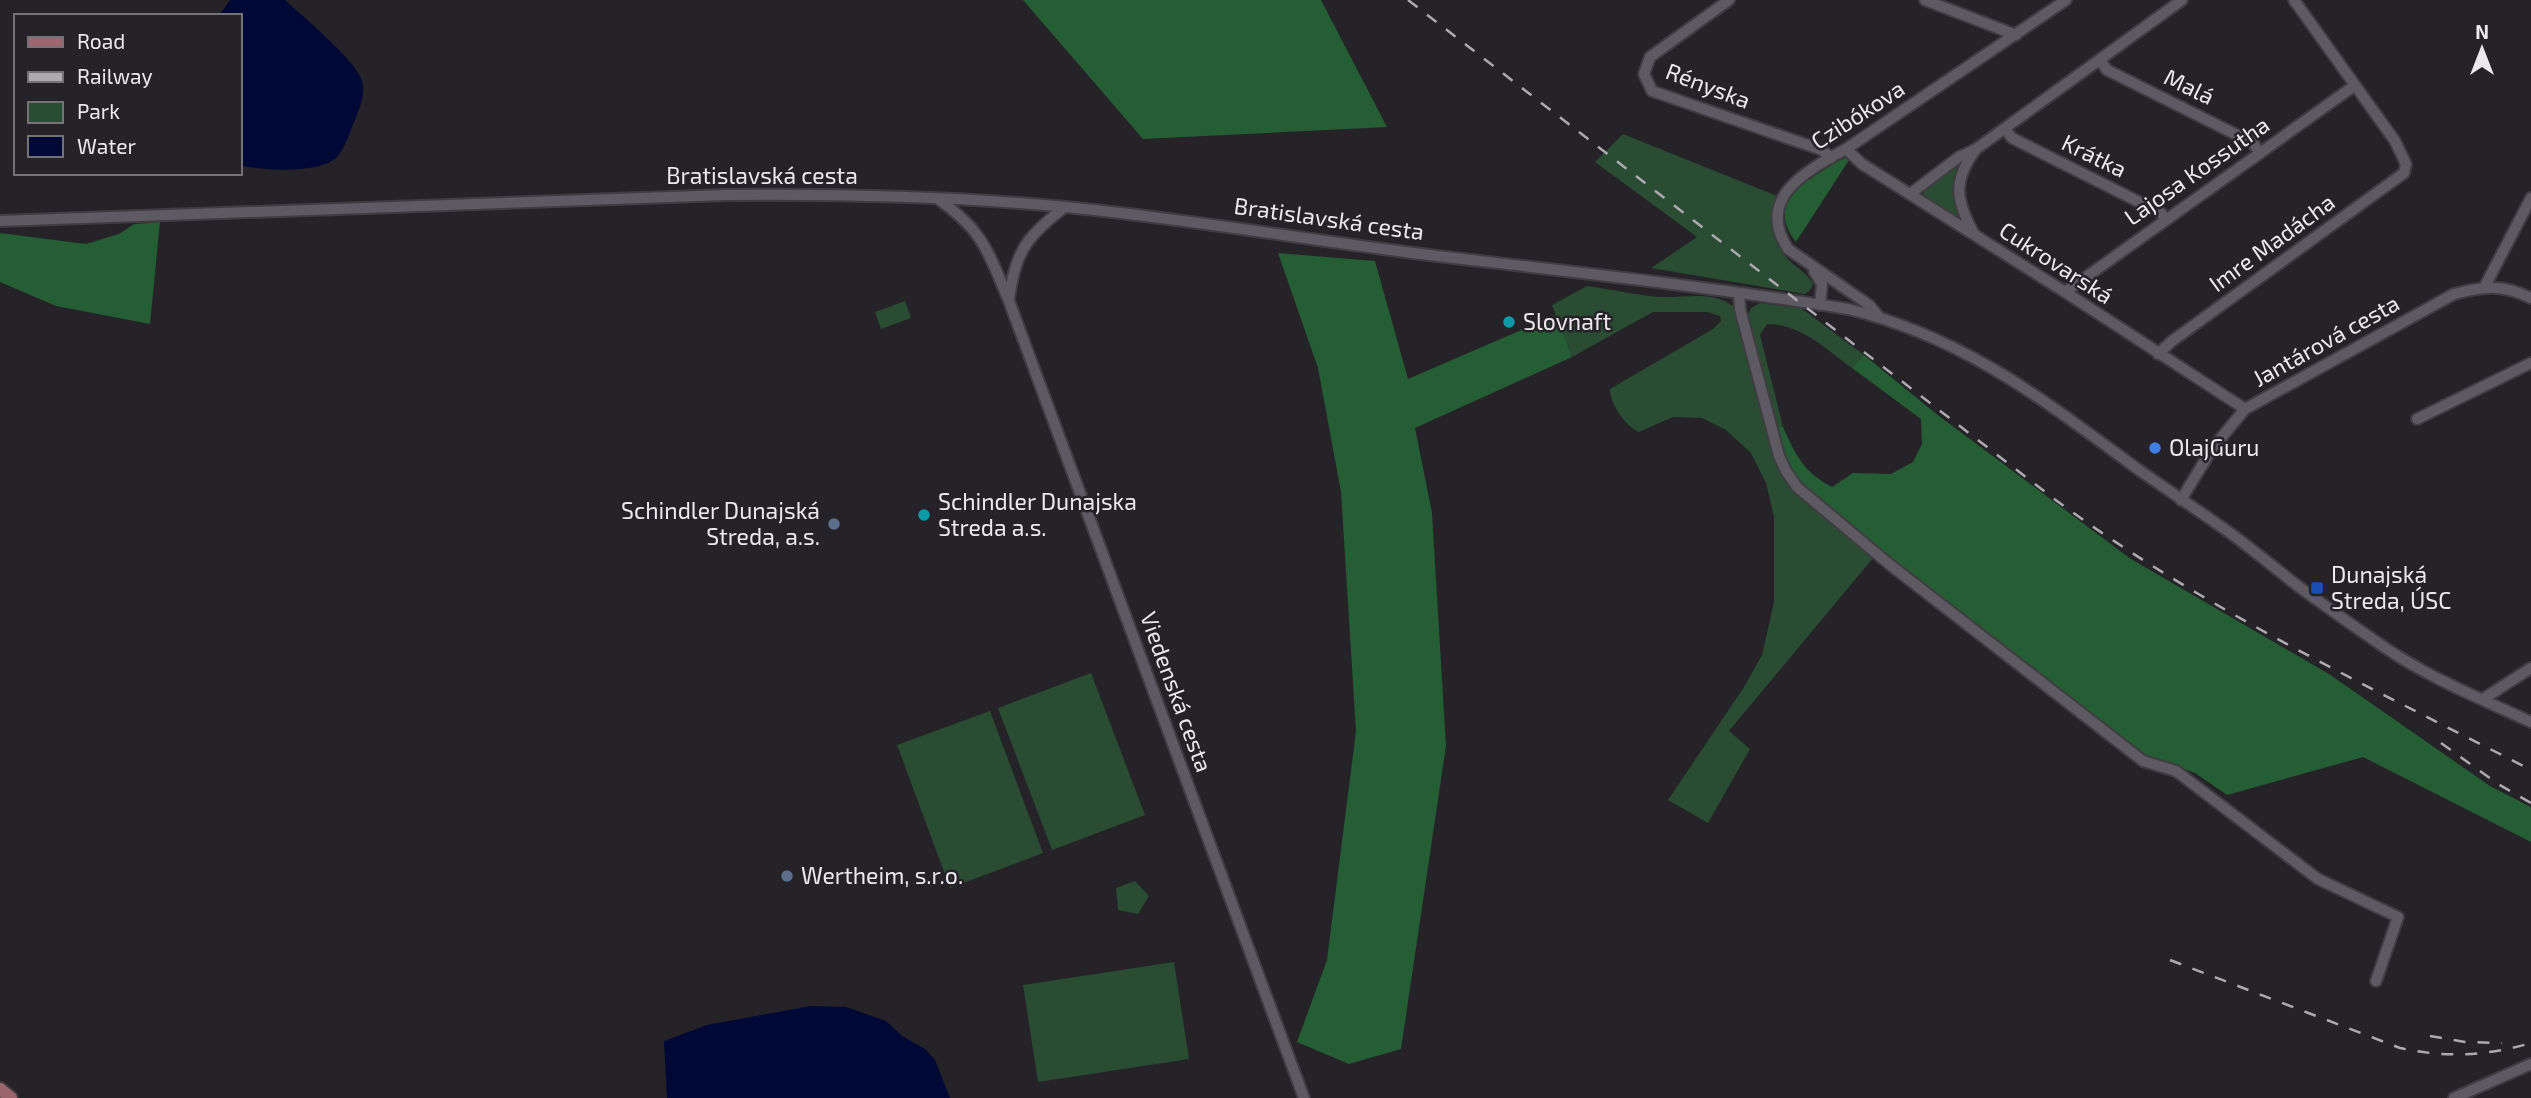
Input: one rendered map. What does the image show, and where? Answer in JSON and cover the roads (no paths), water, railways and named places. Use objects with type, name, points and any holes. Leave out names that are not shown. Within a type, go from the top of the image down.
[{"type":"main road","points":[[0,1089],[11,1098]]},
{"type":"street","name":"Rényska","points":[[1730,0],[1650,57],[1644,74],[1652,91],[1822,150],[1831,158]]},
{"type":"street","points":[[1924,0],[2015,35]]},
{"type":"street","name":"Czibókova","points":[[1879,317],[1869,305],[1788,249],[1782,240],[1776,219],[1777,206],[1783,194],[1793,184],[2066,0]]},
{"type":"street","points":[[1910,194],[1959,157],[2005,129],[2182,0]]},
{"type":"street","points":[[2294,0],[2354,86]]},
{"type":"street","name":"Malá","points":[[2100,60],[2107,70],[2253,142],[2259,152]]},
{"type":"street","name":"Lajosa Kossutha","points":[[2065,292],[2354,86]]},
{"type":"street","name":"Imre Madácha","points":[[2158,354],[2172,341],[2404,173],[2406,164],[2395,141],[2354,86]]},
{"type":"street","name":"Krátka","points":[[2005,129],[2011,138],[2161,213],[2166,219]]},
{"type":"street","name":"Cukrovarská","points":[[1846,149],[1862,164],[2245,409]]},
{"type":"street","points":[[1976,149],[1964,166],[1959,192],[1966,220],[1976,237]]},
{"type":"street","name":"Bratislavská cesta","points":[[0,221],[726,195],[807,194],[936,198],[1065,206],[1820,304],[1879,317],[1992,366],[2227,530],[2307,593],[2386,649],[2438,679],[2531,722]]},
{"type":"street","name":"Viedenská cesta","points":[[936,198],[959,214],[978,233],[1009,301],[1304,1098]]},
{"type":"street","points":[[2485,286],[2531,198]]},
{"type":"street","points":[[1009,301],[1014,269],[1023,246],[1033,233],[1065,206]]},
{"type":"street","points":[[1812,268],[1822,284],[1820,304]]},
{"type":"street","name":"Jantárová cesta","points":[[2181,500],[2212,449],[2245,409],[2454,294],[2485,286],[2518,292],[2531,298]]},
{"type":"street","points":[[1739,293],[1740,309],[1776,447],[1786,471],[1797,486],[1889,565],[2143,761],[2176,771],[2318,879],[2398,916],[2376,981]]},
{"type":"street","points":[[2417,419],[2531,363]]},
{"type":"street","points":[[2483,699],[2531,668]]},
{"type":"street","points":[[2454,1098],[2531,1064]]},
{"type":"water","points":[[230,0],[285,0],[351,62],[362,81],[363,97],[338,156],[319,166],[291,170],[242,165],[242,14],[220,14]]},
{"type":"water","points":[[811,1006],[846,1007],[886,1021],[902,1036],[925,1049],[935,1060],[950,1098],[667,1098],[664,1041],[707,1025]]},
{"type":"railway","points":[[1408,0],[2053,498],[2109,538],[2286,644],[2531,770]]},
{"type":"railway","points":[[2441,743],[2498,784],[2531,803]]},
{"type":"railway","points":[[2170,960],[2400,1048],[2466,1054],[2498,1051],[2531,1043]]},
{"type":"railway","points":[[2430,1036],[2465,1042],[2502,1043]]},
{"type":"place","name":"Slovnaft","points":[[1509,322]]},
{"type":"place","name":"OlajGuru","points":[[2155,448]]},
{"type":"place","name":"Schindler Dunajska Streda a.s.","points":[[924,515]]},
{"type":"place","name":"Schindler Dunajská Streda, a.s.","points":[[834,524]]},
{"type":"place","name":"Dunajská Streda, ÚSC","points":[[2317,588]]},
{"type":"place","name":"Wertheim, s.r.o.","points":[[787,876]]}]
